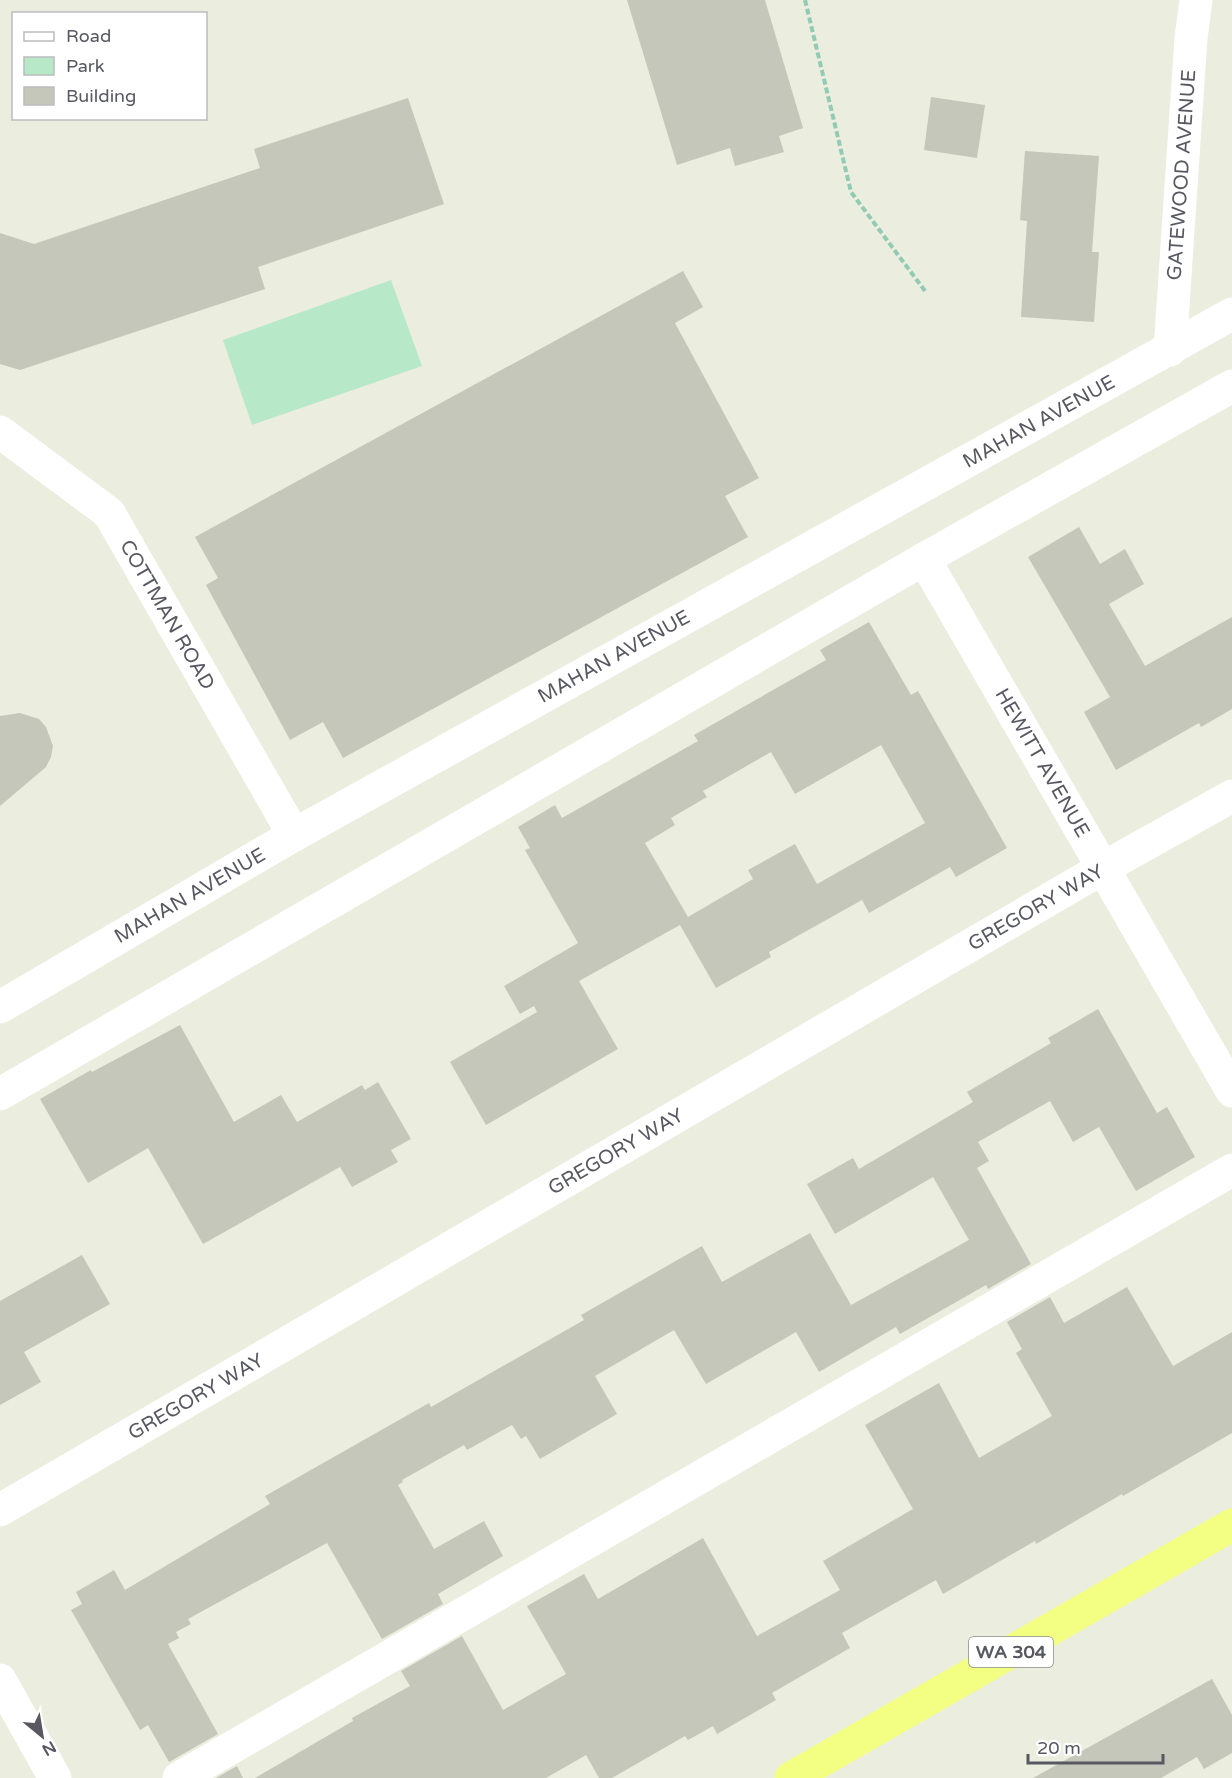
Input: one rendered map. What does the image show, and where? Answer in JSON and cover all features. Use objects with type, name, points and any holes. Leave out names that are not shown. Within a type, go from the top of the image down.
[{"type":"highway","name":"WA 304","points":[[791,1778],[1232,1525]]},
{"type":"street","name":"GATEWOOD AVENUE","points":[[1170,350],[1191,38],[1196,0]]},
{"type":"street","name":"MAHAN AVENUE","points":[[0,1007],[294,835],[1232,314]]},
{"type":"street","points":[[0,1094],[924,559],[1232,386]]},
{"type":"street","name":"COTTMAN ROAD","points":[[0,432],[108,513],[294,835]]},
{"type":"street","name":"HEWITT AVENUE","points":[[924,559],[1232,1091]]},
{"type":"street","name":"GREGORY WAY","points":[[0,1510],[1103,868],[1232,796]]},
{"type":"street","points":[[180,1778],[1232,1170]]},
{"type":"street","points":[[0,1680],[55,1778]]},
{"type":"path","points":[[805,0],[851,192],[925,291]]},
{"type":"green space","points":[[391,280],[422,366],[252,425],[223,340]]},
{"type":"building","points":[[627,0],[765,0],[803,128],[779,136],[784,152],[735,166],[730,148],[677,165]]},
{"type":"building","points":[[931,97],[985,105],[977,158],[924,150]]},
{"type":"building","points":[[408,98],[444,204],[258,267],[265,289],[20,370],[0,364],[0,233],[34,244],[260,168],[254,149]]},
{"type":"building","points":[[1025,151],[1099,156],[1092,252],[1099,252],[1094,322],[1021,317],[1027,221],[1020,220]]},
{"type":"building","points":[[683,271],[703,307],[675,323],[759,478],[725,496],[748,537],[343,758],[323,722],[290,740],[206,585],[218,578],[195,537]]},
{"type":"building","points":[[1079,527],[1100,564],[1125,549],[1144,584],[1109,604],[1145,666],[1232,617],[1232,709],[1201,727],[1199,723],[1116,770],[1084,712],[1110,697],[1028,557]]},
{"type":"building","points":[[869,622],[911,695],[918,691],[1007,848],[956,877],[950,867],[869,913],[862,900],[769,952],[771,957],[716,988],[680,925],[579,981],[618,1049],[486,1125],[450,1062],[537,1012],[534,1006],[520,1014],[504,986],[578,943],[525,850],[530,848],[518,827],[555,805],[562,818],[698,741],[694,735],[826,660],[820,650]],"holes":[[[881,745],[925,823],[817,884],[795,844],[748,870],[753,879],[688,917],[645,843],[675,825],[671,818],[707,797],[703,791],[771,752],[795,794]]]},
{"type":"building","points":[[20,713],[39,719],[46,727],[53,746],[51,757],[46,767],[0,806],[0,716]]},
{"type":"building","points":[[1098,1009],[1157,1113],[1167,1107],[1195,1157],[1136,1191],[1099,1127],[1073,1142],[1050,1101],[978,1142],[989,1161],[977,1168],[1031,1264],[988,1289],[986,1285],[900,1334],[896,1327],[819,1372],[796,1332],[706,1384],[674,1330],[595,1376],[617,1414],[540,1459],[526,1436],[521,1439],[512,1425],[467,1450],[464,1445],[402,1480],[403,1482],[398,1485],[434,1549],[484,1521],[503,1556],[438,1594],[443,1604],[382,1639],[327,1543],[188,1619],[191,1624],[176,1632],[179,1638],[168,1644],[218,1734],[169,1762],[148,1725],[140,1730],[71,1610],[82,1604],[76,1592],[114,1570],[125,1590],[270,1504],[265,1496],[429,1403],[431,1407],[584,1320],[581,1315],[702,1246],[722,1282],[810,1233],[851,1305],[969,1240],[933,1177],[835,1234],[807,1184],[853,1158],[859,1169],[973,1102],[967,1092],[1051,1043],[1048,1038]]},
{"type":"building","points":[[180,1025],[234,1122],[281,1095],[297,1122],[362,1085],[365,1090],[378,1082],[411,1139],[391,1150],[398,1162],[352,1187],[340,1167],[203,1244],[148,1148],[88,1183],[40,1099],[91,1070],[92,1072]]},
{"type":"building","points":[[82,1255],[110,1304],[24,1352],[41,1382],[0,1405],[0,1301]]},
{"type":"building","points":[[1127,1287],[1173,1366],[1232,1332],[1232,1433],[1123,1496],[1122,1494],[1036,1544],[1035,1541],[943,1594],[936,1580],[842,1633],[850,1648],[772,1693],[776,1700],[717,1734],[713,1726],[688,1740],[685,1736],[612,1778],[599,1778],[586,1755],[546,1778],[255,1778],[353,1721],[352,1718],[410,1686],[401,1671],[462,1636],[503,1710],[566,1674],[527,1606],[584,1574],[598,1599],[703,1538],[757,1636],[840,1590],[823,1561],[913,1509],[865,1425],[939,1383],[979,1458],[1052,1416],[1016,1353],[1022,1349],[1007,1322],[1050,1297],[1064,1323]]},
{"type":"building","points":[[1212,1679],[1232,1715],[1232,1753],[1204,1769],[1197,1757],[1161,1778],[1033,1778]]},
{"type":"building","points":[[237,1766],[243,1778],[216,1778]]}]
